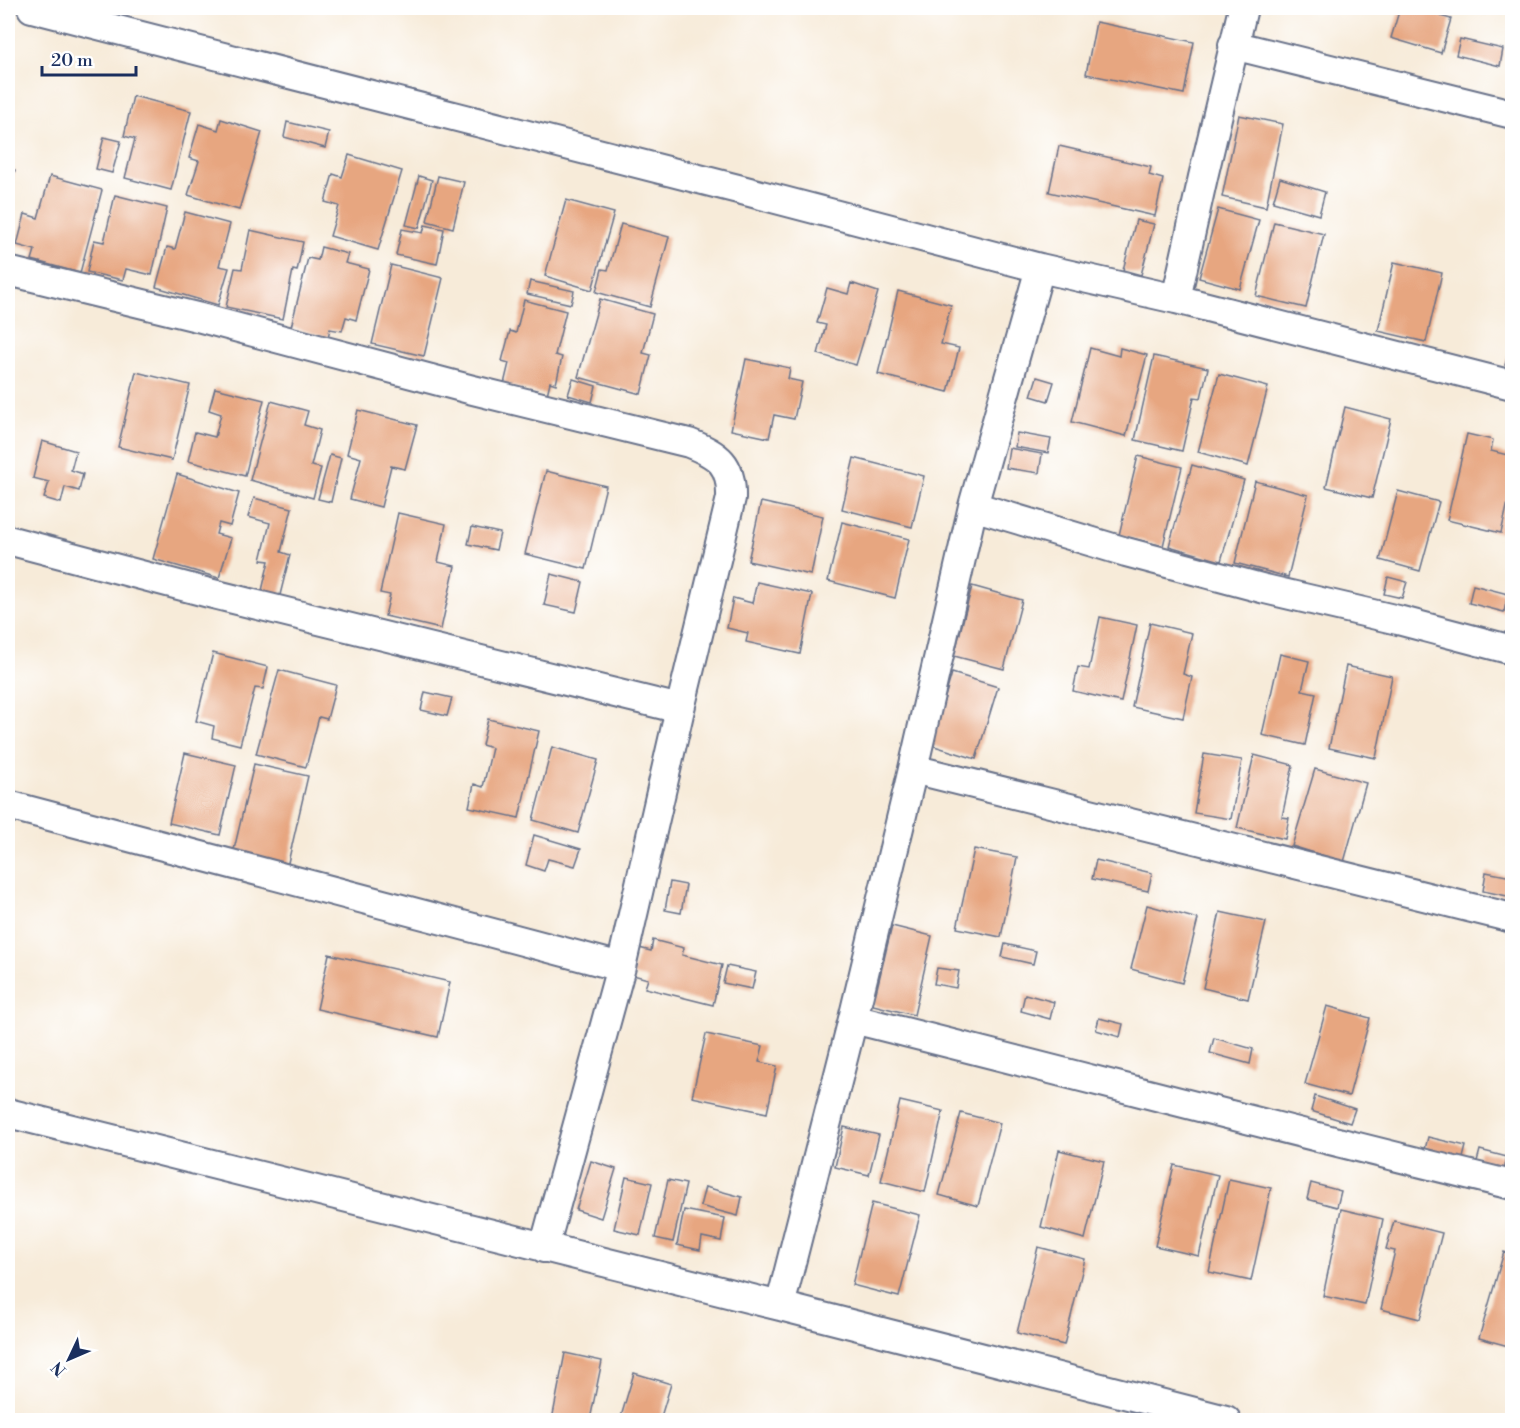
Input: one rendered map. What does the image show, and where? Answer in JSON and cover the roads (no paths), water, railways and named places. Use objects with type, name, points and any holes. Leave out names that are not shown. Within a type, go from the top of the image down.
[{"type":"street","points":[[32,8],[1040,268],[1176,299],[1512,385]]},
{"type":"street","points":[[1176,299],[1243,8]]},
{"type":"street","points":[[1233,45],[1512,114]]},
{"type":"street","points":[[780,1306],[853,1019],[973,506],[1040,268]]},
{"type":"street","points":[[8,271],[689,443],[717,456],[726,468],[732,481],[731,498],[621,967],[544,1248]]},
{"type":"street","points":[[973,506],[1126,552],[1512,650]]},
{"type":"street","points":[[8,540],[209,593],[680,709]]},
{"type":"street","points":[[913,769],[1512,918]]},
{"type":"street","points":[[8,805],[621,967]]},
{"type":"street","points":[[853,1019],[1512,1185]]},
{"type":"street","points":[[8,1113],[1226,1420]]}]
